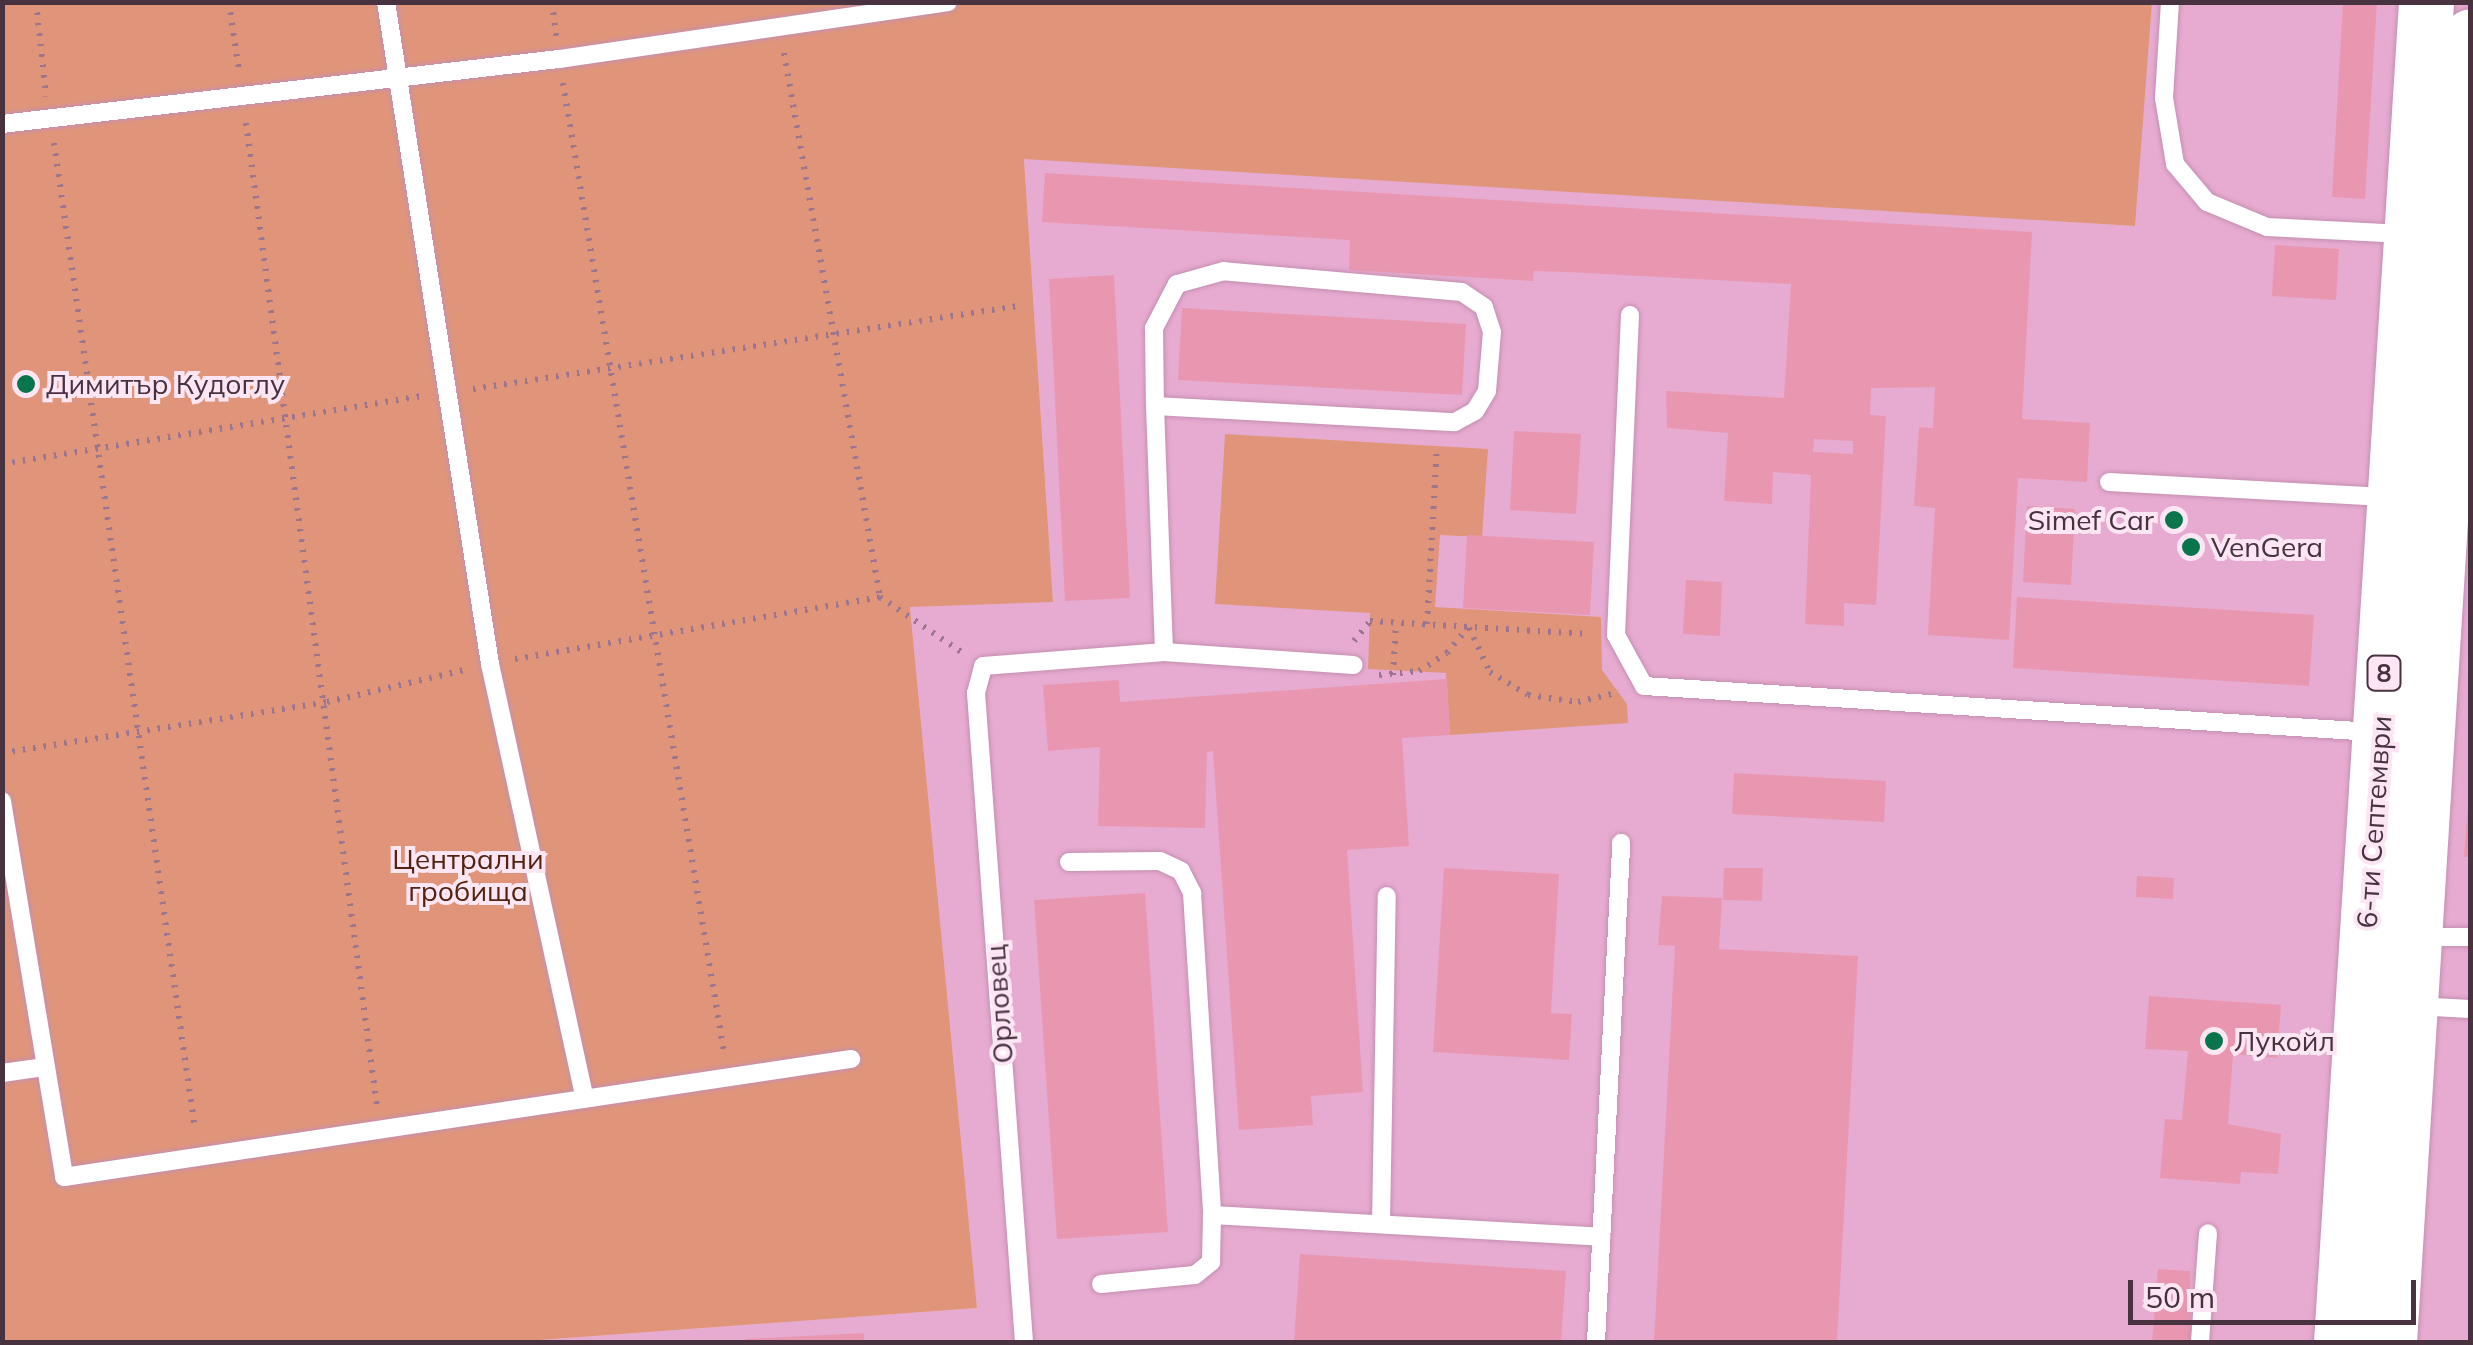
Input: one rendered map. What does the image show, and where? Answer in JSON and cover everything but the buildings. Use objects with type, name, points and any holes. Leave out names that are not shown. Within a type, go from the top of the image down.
[{"type":"main road","name":"6-ти Септември","points":[[2342,1342],[2426,2]]},
{"type":"main road","name":"6-ти Септември","points":[[2390,1342],[2470,37]]},
{"type":"lane","points":[[386,2],[490,664],[584,1096]]},
{"type":"lane","points":[[2,124],[242,92],[559,58],[948,2]]},
{"type":"lane","points":[[2170,2],[2164,98],[2175,164],[2207,202],[2268,227],[2412,234]]},
{"type":"lane","points":[[1155,406],[1438,422],[1476,412],[1488,391],[1492,332],[1484,307],[1462,292],[1224,272],[1177,284],[1154,328],[1155,406],[1164,652]]},
{"type":"lane","points":[[1630,315],[1616,635],[1644,686],[2380,732]]},
{"type":"lane","points":[[2109,482],[2395,498]]},
{"type":"lane","points":[[984,666],[1164,652],[1354,665]]},
{"type":"lane","name":"Орловец","points":[[984,666],[976,693],[1024,1342]]},
{"type":"lane","points":[[2,801],[64,1177],[851,1059]]},
{"type":"lane","points":[[1596,1342],[1621,844]]},
{"type":"lane","points":[[1069,862],[1160,861],[1181,871],[1192,893],[1212,1215],[1211,1262],[1195,1276],[1101,1284]]},
{"type":"lane","points":[[1380,1224],[1388,896]]},
{"type":"lane","points":[[2414,936],[2470,937]]},
{"type":"lane","points":[[2409,1006],[2470,1010]]},
{"type":"lane","points":[[2,1073],[44,1067]]},
{"type":"lane","points":[[1212,1215],[1602,1237]]},
{"type":"lane","points":[[2200,1342],[2208,1233]]},
{"type":"path","points":[[36,2],[50,117],[102,447],[101,474],[199,1155]]},
{"type":"path","points":[[230,2],[327,702],[380,1127]]},
{"type":"path","points":[[552,2],[728,1076]]},
{"type":"path","points":[[779,26],[880,597]]},
{"type":"path","points":[[2,464],[285,415],[1018,306]]},
{"type":"path","points":[[1427,624],[1438,422]]},
{"type":"path","points":[[2,753],[327,702],[490,664],[880,597],[984,666]]},
{"type":"path","points":[[1468,626],[1447,654],[1408,676],[1368,674],[1354,665],[1354,634],[1370,621],[1468,626],[1616,635]]},
{"type":"path","points":[[1393,676],[1396,623]]},
{"type":"path","points":[[1468,626],[1490,672],[1528,695],[1578,702],[1644,686]]},
{"type":"shaded area","points":[[2152,3],[2470,3],[2470,1342],[514,1342],[977,1308],[910,606],[1053,601],[1024,158],[2134,226]]},
{"type":"green space","name":"Централни гробища","points":[[3,3],[2152,3],[2135,226],[1024,159],[1053,602],[910,607],[977,1308],[513,1342],[3,1342]]},
{"type":"green space","points":[[1225,434],[1488,449],[1482,537],[1440,535],[1435,607],[1601,617],[1602,670],[1627,704],[1628,723],[1450,735],[1446,673],[1368,669],[1370,613],[1215,604]]},
{"type":"place","name":"Димитър Кудоглу","points":[[26,384]]},
{"type":"place","name":"Simef Car","points":[[2174,520]]},
{"type":"place","name":"VenGera","points":[[2191,547]]},
{"type":"place","name":"Лукойл","points":[[2214,1041]]}]
